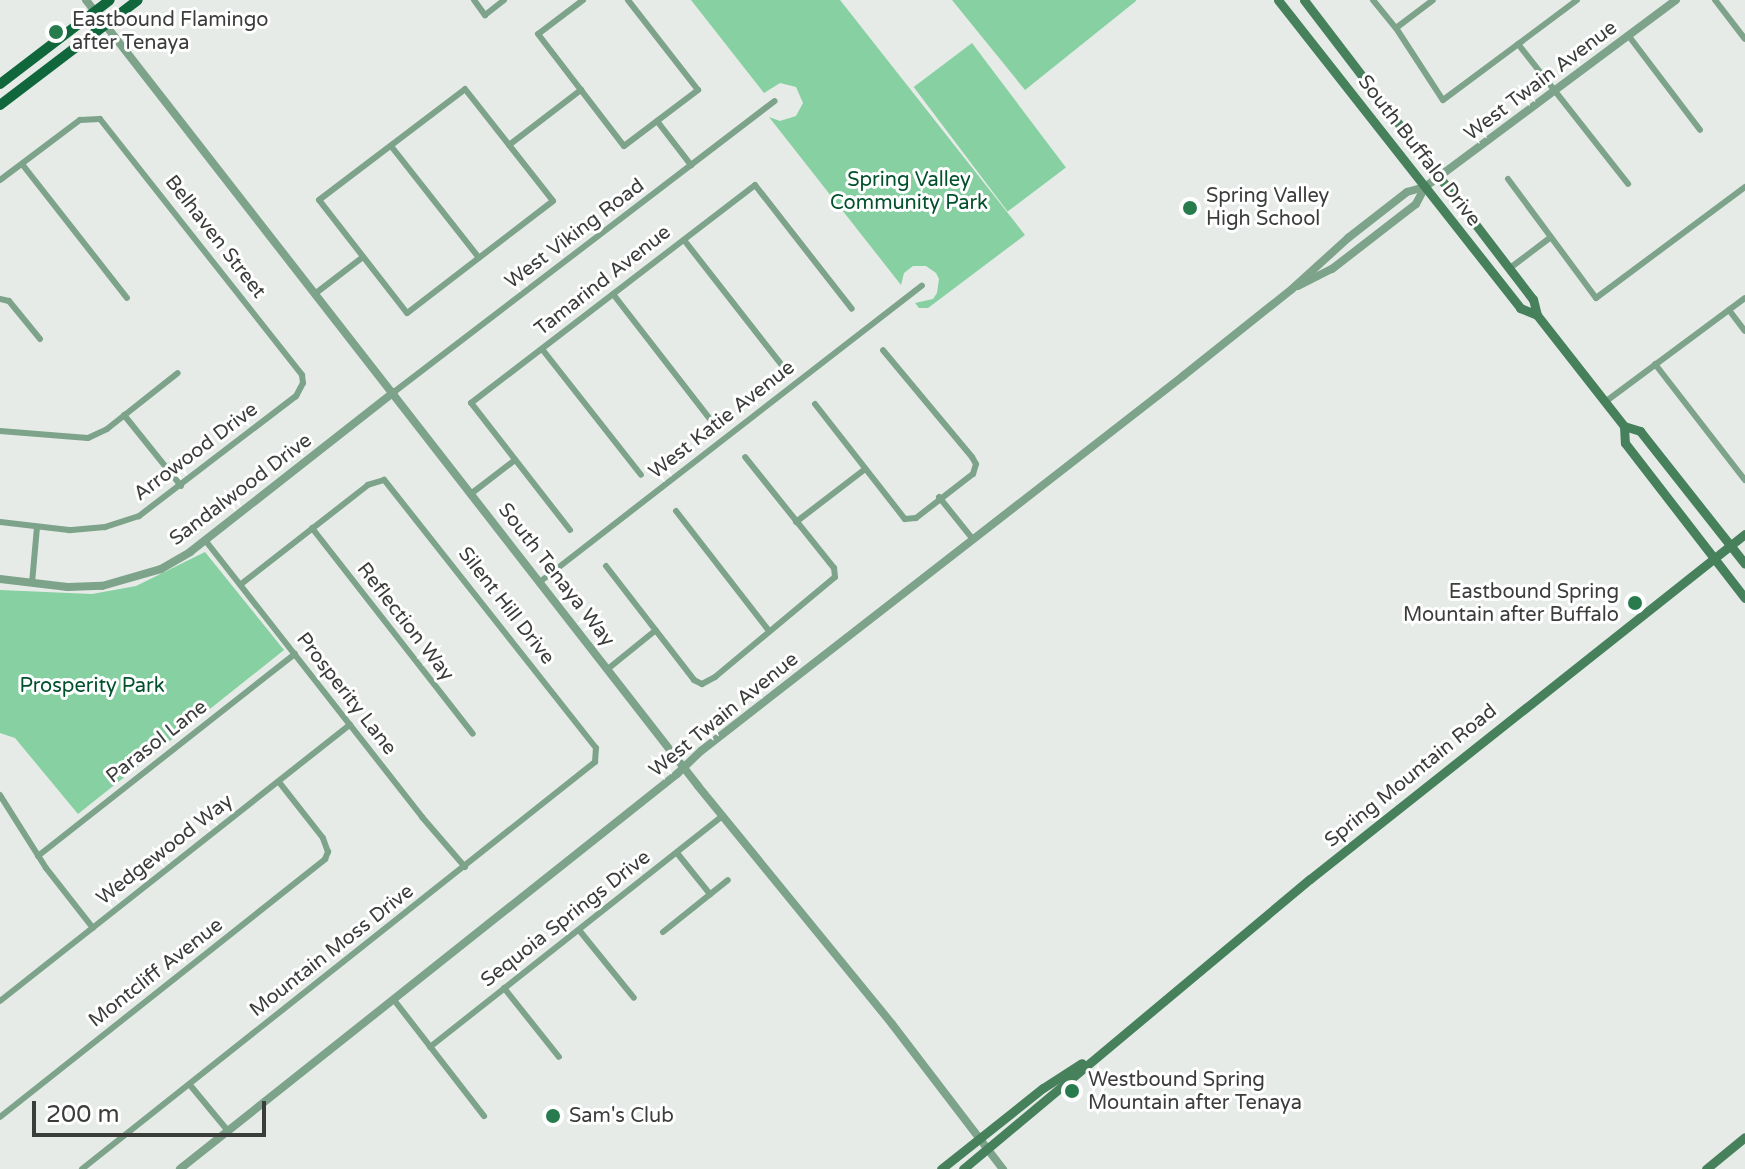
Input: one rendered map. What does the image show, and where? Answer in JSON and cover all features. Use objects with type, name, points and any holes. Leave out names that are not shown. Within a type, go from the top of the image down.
[{"type":"main road","points":[[0,84],[110,0]]},
{"type":"main road","points":[[0,105],[138,0]]},
{"type":"main road","name":"South Buffalo Drive","points":[[1304,0],[1510,268],[1533,299],[1537,315],[1605,402],[1624,426],[1640,431],[1745,564]]},
{"type":"main road","name":"South Buffalo Drive","points":[[1282,1],[1520,308],[1537,315]]},
{"type":"main road","name":"South Buffalo Drive","points":[[1624,426],[1625,443],[1745,598]]},
{"type":"main road","name":"Spring Mountain Road","points":[[963,1169],[1103,1049],[1745,534]]},
{"type":"main road","name":"Spring Mountain Road","points":[[941,1169],[1043,1088],[1103,1049]]},
{"type":"main road","points":[[1706,1169],[1745,1137]]},
{"type":"street","name":"South Tenaya Way","points":[[86,0],[722,816],[1003,1169]]},
{"type":"street","points":[[474,0],[485,15],[504,0]]},
{"type":"street","points":[[583,0],[538,34],[624,146],[698,90],[628,0]]},
{"type":"street","points":[[1373,0],[1396,28],[1443,100],[1577,0]]},
{"type":"street","points":[[1396,28],[1433,0]]},
{"type":"street","name":"West Twain Avenue","points":[[180,1169],[972,538],[1292,289],[1323,258],[1407,192],[1425,187],[1676,0]]},
{"type":"street","points":[[1715,0],[1745,39]]},
{"type":"street","points":[[1628,35],[1700,130]]},
{"type":"street","points":[[1518,44],[1628,184]]},
{"type":"street","points":[[465,89],[509,145],[553,201],[407,313],[319,200],[465,89]]},
{"type":"street","points":[[509,145],[581,90]]},
{"type":"street","name":"West Viking Road","points":[[394,392],[775,101]]},
{"type":"street","name":"Belhaven Street","points":[[22,164],[80,120],[94,117],[106,124],[302,375],[303,383]]},
{"type":"street","points":[[657,121],[691,165]]},
{"type":"street","points":[[391,146],[479,258]]},
{"type":"street","points":[[0,180],[22,164],[127,298]]},
{"type":"street","points":[[1508,179],[1596,298],[1745,187]]},
{"type":"street","name":"Tamarind Avenue","points":[[515,460],[471,403],[755,185],[852,309]]},
{"type":"street","name":"West Twain Avenue","points":[[1292,289],[1332,269],[1416,204],[1425,187]]},
{"type":"street","points":[[1510,268],[1551,237]]},
{"type":"street","points":[[684,240],[781,364]]},
{"type":"street","points":[[316,293],[363,257]]},
{"type":"street","name":"West Katie Avenue","points":[[541,581],[922,285]]},
{"type":"street","points":[[613,294],[710,419]]},
{"type":"street","points":[[1605,402],[1745,298]]},
{"type":"street","points":[[1,299],[9,301],[40,339]]},
{"type":"street","points":[[1729,310],[1745,331]]},
{"type":"street","points":[[542,349],[641,475]]},
{"type":"street","points":[[815,404],[899,515],[910,520],[973,474],[975,460],[883,350]]},
{"type":"street","points":[[1655,364],[1745,480]]},
{"type":"street","points":[[0,431],[88,438],[124,415],[178,373]]},
{"type":"street","name":"Arrowood Drive","points":[[0,522],[69,530],[105,527],[139,516],[296,396],[303,383]]},
{"type":"street","name":"Sandalwood Drive","points":[[0,579],[102,586],[161,569],[205,540],[394,392]]},
{"type":"street","points":[[124,415],[181,486]]},
{"type":"street","points":[[606,566],[698,683],[706,683],[832,582],[834,568],[745,457]]},
{"type":"street","points":[[472,493],[515,460],[570,530]]},
{"type":"street","points":[[796,522],[865,469]]},
{"type":"street","name":"Silent Hill Drive","points":[[312,528],[368,485],[384,480],[596,748],[596,755]]},
{"type":"street","points":[[939,497],[972,538]]},
{"type":"street","points":[[676,511],[769,631]]},
{"type":"street","points":[[32,583],[37,527]]},
{"type":"street","points":[[240,585],[312,528]]},
{"type":"street","name":"Reflection Way","points":[[312,528],[473,734]]},
{"type":"street","name":"Prosperity Lane","points":[[205,540],[465,867]]},
{"type":"street","points":[[609,668],[656,630]]},
{"type":"street","name":"Parasol Lane","points":[[38,856],[295,654]]},
{"type":"street","name":"Wedgewood Way","points":[[0,1001],[350,725]]},
{"type":"street","name":"Mountain Moss Drive","points":[[82,1169],[590,768],[596,755]]},
{"type":"street","name":"Montcliff Avenue","points":[[0,1117],[325,859],[328,852],[323,838],[279,782]]},
{"type":"street","points":[[0,795],[38,856],[93,928]]},
{"type":"street","name":"Sequoia Springs Drive","points":[[430,1047],[722,816]]},
{"type":"street","points":[[677,853],[710,894]]},
{"type":"street","points":[[663,932],[728,880]]},
{"type":"street","points":[[579,930],[634,998]]},
{"type":"street","points":[[504,988],[559,1057]]},
{"type":"street","points":[[394,1000],[484,1116]]},
{"type":"street","points":[[190,1085],[228,1131]]},
{"type":"green space","name":"Spring Valley Community Park","points":[[691,0],[840,0],[1025,235],[928,308],[919,308],[915,303],[933,299],[937,293],[939,279],[936,273],[926,266],[913,266],[904,273],[901,285],[769,117],[780,121],[796,116],[803,103],[796,87],[780,83],[764,93]]},
{"type":"green space","points":[[952,0],[1136,0],[1136,1],[1025,90]]},
{"type":"green space","points":[[972,43],[1066,168],[1008,212],[914,87]]},
{"type":"green space","name":"Prosperity Park","points":[[205,552],[284,650],[78,814],[15,738],[0,733],[0,590],[92,594],[136,586]]},
{"type":"place","name":"Eastbound Flamingo after Tenaya","points":[[56,32]]},
{"type":"place","name":"Spring Valley High School","points":[[1190,208]]},
{"type":"place","name":"Eastbound Spring Mountain after Buffalo","points":[[1635,603]]},
{"type":"place","name":"Westbound Spring Mountain after Tenaya","points":[[1072,1091]]},
{"type":"place","name":"Sam's Club","points":[[553,1116]]}]
